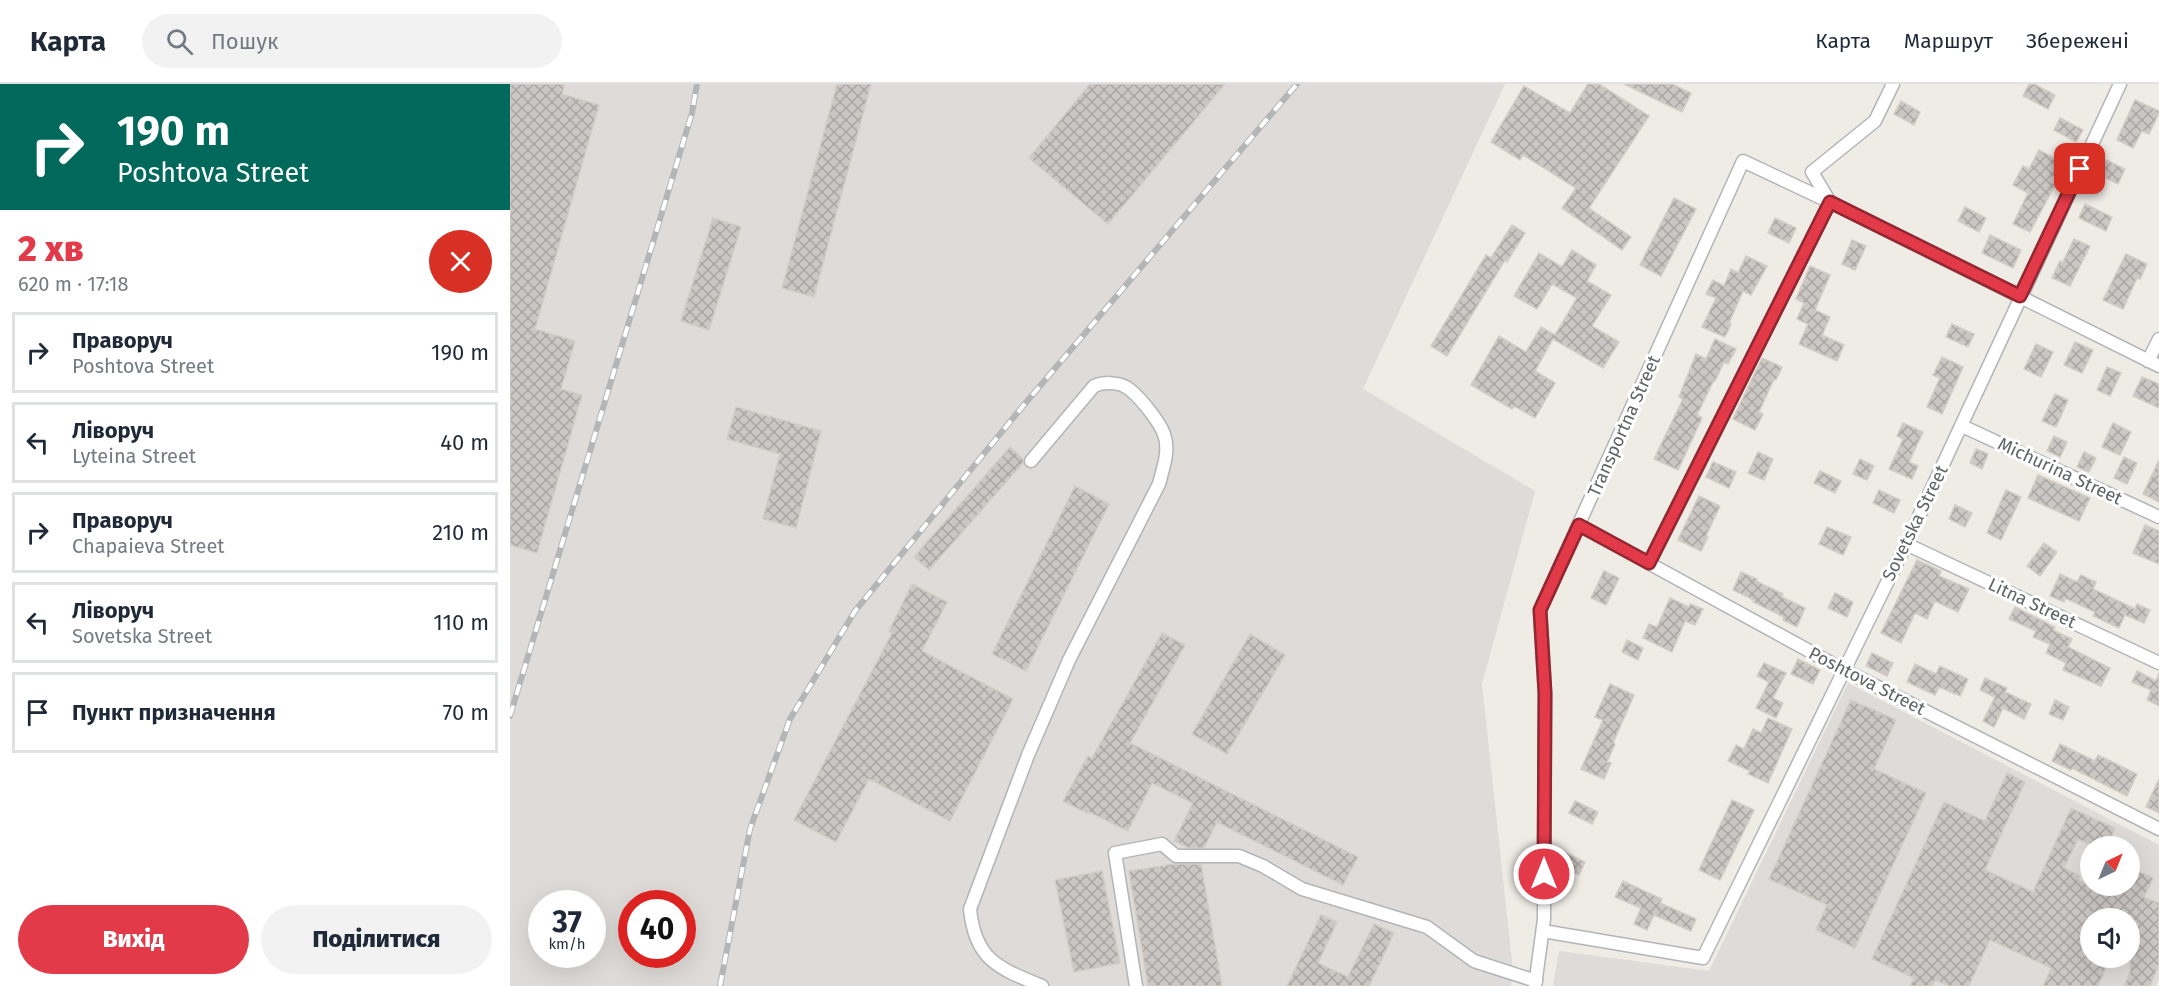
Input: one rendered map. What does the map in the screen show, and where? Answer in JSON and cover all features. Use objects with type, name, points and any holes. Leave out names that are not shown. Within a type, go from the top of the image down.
[{"type":"street","points":[[1893,84],[1875,122],[1812,172],[1830,202],[2155,363],[2159,339]]},
{"type":"street","name":"Sovetska Street","points":[[1543,931],[1703,958],[1906,544],[2120,84]]},
{"type":"street","name":"Transportna Street","points":[[1535,984],[1544,919],[1545,693],[1540,610],[1743,161],[1830,202]]},
{"type":"street","points":[[1649,563],[1830,202]]},
{"type":"street","points":[[1031,461],[1094,386],[1103,382],[1125,387],[1147,408],[1164,433],[1167,453],[1159,484],[1069,660],[1028,755],[970,909],[972,928],[979,946],[988,957],[1042,986]]},
{"type":"street","name":"Michurina Street","points":[[1962,426],[2159,517]]},
{"type":"street","name":"Poshtova Street","points":[[1579,525],[1844,670],[2159,829]]},
{"type":"street","name":"Litna Street","points":[[1906,544],[2159,663]]},
{"type":"street","points":[[1136,986],[1115,853],[1162,844],[1176,856],[1239,856],[1263,866],[1302,889],[1427,927],[1474,961],[1535,984]]},
{"type":"shaded area","points":[[510,84],[1505,84],[1363,389],[1535,491],[1482,684],[1513,971],[1511,986],[510,986]]},
{"type":"shaded area","points":[[1848,683],[2159,845],[2159,979],[2156,986],[1553,986],[1559,951],[1709,971]]},
{"type":"building","points":[[510,84],[565,84],[562,94],[599,105],[535,329],[575,341],[561,389],[582,395],[537,553],[510,545]]},
{"type":"building","points":[[837,84],[871,84],[814,297],[782,288]]},
{"type":"building","points":[[1090,84],[1225,84],[1108,224],[1029,158]]},
{"type":"building","points":[[1588,84],[1599,84],[1649,116],[1589,208],[1631,237],[1622,250],[1562,208],[1576,188],[1523,155],[1520,160],[1491,142],[1524,86],[1570,113]]},
{"type":"building","points":[[1624,84],[1672,84],[1691,93],[1682,112]]},
{"type":"building","points":[[2029,84],[2034,84],[2055,95],[2048,109],[2023,96]]},
{"type":"building","points":[[2135,100],[2159,113],[2149,134],[2142,131],[2133,148],[2117,140]]},
{"type":"building","points":[[1901,101],[1920,112],[1914,125],[1894,114]]},
{"type":"building","points":[[2060,118],[2083,130],[2076,142],[2054,130]]},
{"type":"building","points":[[2039,150],[2062,162],[2052,181],[2056,183],[2030,232],[2013,224],[2028,193],[2013,185],[2023,166],[2029,169]]},
{"type":"building","points":[[2106,160],[2125,169],[2118,184],[2099,175]]},
{"type":"building","points":[[1674,198],[1696,209],[1661,276],[1640,265]]},
{"type":"building","points":[[2085,204],[2112,217],[2106,231],[2079,218]]},
{"type":"building","points":[[1965,207],[1986,218],[1979,232],[1958,221]]},
{"type":"building","points":[[713,218],[741,227],[709,330],[681,321]]},
{"type":"building","points":[[1775,218],[1796,228],[1789,243],[1768,233]]},
{"type":"building","points":[[1512,225],[1525,233],[1507,262],[1505,260],[1447,356],[1431,346],[1486,255],[1491,258]]},
{"type":"building","points":[[1990,235],[2021,250],[2013,268],[1982,253]]},
{"type":"building","points":[[2074,239],[2090,246],[2070,286],[2052,278]]},
{"type":"building","points":[[1852,240],[1866,246],[1855,270],[1842,264]]},
{"type":"building","points":[[1572,250],[1596,265],[1587,281],[1611,295],[1592,326],[1619,342],[1603,368],[1553,339],[1535,371],[1555,383],[1535,418],[1514,406],[1512,409],[1471,385],[1499,336],[1526,352],[1541,327],[1555,335],[1577,298],[1552,284],[1537,309],[1514,296],[1539,253],[1562,267]]},
{"type":"building","points":[[2126,254],[2147,264],[2140,279],[2137,278],[2123,309],[2103,300]]},
{"type":"building","points":[[1746,256],[1767,266],[1751,295],[1743,291],[1725,337],[1702,327],[1716,298],[1706,294],[1713,280],[1724,286],[1731,269],[1738,273]]},
{"type":"building","points":[[1810,266],[1830,275],[1815,310],[1830,317],[1822,335],[1844,345],[1837,361],[1799,344],[1808,324],[1797,319],[1804,303],[1796,299]]},
{"type":"building","points":[[1952,324],[1974,334],[1968,347],[1946,337]]},
{"type":"building","points":[[1715,339],[1736,349],[1728,364],[1724,362],[1697,415],[1702,418],[1678,470],[1654,459],[1683,399],[1679,397],[1696,354],[1706,359]]},
{"type":"building","points":[[2075,342],[2093,350],[2082,373],[2064,365]]},
{"type":"building","points":[[2036,344],[2053,352],[2041,377],[2024,369]]},
{"type":"building","points":[[1942,357],[1963,367],[1942,414],[1927,407],[1940,378],[1933,375]]},
{"type":"building","points":[[1762,358],[1782,367],[1759,412],[1763,414],[1755,430],[1733,419]]},
{"type":"building","points":[[2107,367],[2121,373],[2110,396],[2097,390]]},
{"type":"building","points":[[2142,377],[2159,384],[2159,408],[2133,396]]},
{"type":"building","points":[[2055,394],[2068,400],[2056,427],[2042,421]]},
{"type":"building","points":[[736,407],[821,431],[796,528],[763,519],[780,454],[727,439]]},
{"type":"building","points":[[1903,423],[1923,432],[1909,462],[1918,466],[1912,479],[1889,469],[1903,439],[1897,436]]},
{"type":"building","points":[[2113,423],[2131,432],[2120,455],[2102,447]]},
{"type":"building","points":[[2054,436],[2067,442],[2060,457],[2047,451]]},
{"type":"building","points":[[1010,447],[1023,459],[1023,463],[929,570],[914,557]]},
{"type":"building","points":[[1976,449],[1988,454],[1982,469],[1970,463]]},
{"type":"building","points":[[1758,452],[1773,459],[1764,480],[1748,473]]},
{"type":"building","points":[[2084,452],[2096,458],[2089,472],[2077,467]]},
{"type":"building","points":[[2124,457],[2137,463],[2127,484],[2114,478]]},
{"type":"building","points":[[1860,459],[1874,466],[1867,480],[1853,474]]},
{"type":"building","points":[[2159,460],[2159,502],[2143,494]]},
{"type":"building","points":[[1713,462],[1736,472],[1729,488],[1706,477]]},
{"type":"building","points":[[1820,471],[1841,481],[1835,493],[1814,483]]},
{"type":"building","points":[[2038,475],[2090,498],[2079,521],[2028,498]]},
{"type":"building","points":[[1075,486],[1109,504],[1026,671],[992,654]]},
{"type":"building","points":[[1879,490],[1900,500],[1894,513],[1873,503]]},
{"type":"building","points":[[2006,490],[2021,497],[2001,540],[1987,533]]},
{"type":"building","points":[[1699,496],[1720,506],[1701,551],[1678,540]]},
{"type":"building","points":[[1955,505],[1972,513],[1965,527],[1949,519]]},
{"type":"building","points":[[2145,525],[2159,531],[2159,564],[2133,553]]},
{"type":"building","points":[[1827,527],[1851,537],[1843,555],[1819,544]]},
{"type":"building","points":[[2044,543],[2057,552],[2040,576],[2027,566]]},
{"type":"building","points":[[1917,560],[1941,571],[1939,576],[1969,589],[1958,612],[1935,601],[1927,619],[1915,613],[1901,643],[1881,633]]},
{"type":"building","points":[[1604,571],[1619,578],[1606,605],[1591,598]]},
{"type":"building","points":[[1741,572],[1805,608],[1797,627],[1783,620],[1784,617],[1733,590]]},
{"type":"building","points":[[2060,574],[2077,582],[2081,575],[2096,582],[2093,589],[2135,609],[2137,604],[2150,610],[2144,623],[2125,615],[2119,628],[2093,616],[2095,612],[2065,598],[2064,602],[2050,596]]},
{"type":"building","points":[[912,584],[947,602],[922,651],[1013,699],[950,821],[869,779],[836,842],[794,820],[892,633],[889,631]]},
{"type":"building","points":[[1835,593],[1853,602],[1847,617],[1828,608]]},
{"type":"building","points":[[1670,598],[1689,607],[1690,604],[1703,609],[1695,625],[1685,621],[1672,652],[1643,638],[1649,624],[1657,627]]},
{"type":"building","points":[[2015,607],[2055,627],[2053,630],[2072,639],[2068,647],[2110,668],[2101,686],[2063,670],[2066,663],[2046,653],[2050,644],[2033,637],[2036,631],[2009,619]]},
{"type":"building","points":[[1162,633],[1185,645],[1130,743],[1358,857],[1343,885],[1217,822],[1204,848],[1189,848],[1174,841],[1193,803],[1152,783],[1128,831],[1063,801],[1088,756],[1092,758]]},
{"type":"building","points":[[1250,634],[1285,655],[1227,754],[1192,734]]},
{"type":"building","points":[[1627,640],[1643,648],[1638,660],[1622,652]]},
{"type":"building","points":[[1872,653],[1893,663],[1887,676],[1866,666]]},
{"type":"building","points":[[1798,659],[1820,670],[1813,684],[1791,674]]},
{"type":"building","points":[[1764,663],[1786,673],[1773,698],[1783,703],[1776,718],[1756,708],[1769,682],[1757,676]]},
{"type":"building","points":[[1915,664],[1936,674],[1940,666],[1968,679],[1960,696],[1939,687],[1935,695],[1907,682]]},
{"type":"building","points":[[2137,671],[2156,681],[2159,673],[2159,706],[2147,700],[2151,690],[2132,682]]},
{"type":"building","points":[[1985,678],[2007,688],[2005,692],[2031,704],[2024,719],[2003,708],[1994,727],[1983,721],[1995,697],[1980,690]]},
{"type":"building","points":[[1610,684],[1634,695],[1613,743],[1615,744],[1607,762],[1611,763],[1604,779],[1581,769],[1603,720],[1595,717]]},
{"type":"building","points":[[1851,700],[1896,720],[1874,769],[1926,793],[1855,948],[1816,930],[1827,905],[1769,879]]},
{"type":"building","points":[[2055,700],[2069,707],[2063,720],[2049,714]]},
{"type":"building","points":[[1768,718],[1792,729],[1768,783],[1748,774],[1750,771],[1728,761],[1736,745],[1744,749],[1753,729],[1761,733]]},
{"type":"building","points":[[2060,744],[2095,761],[2098,755],[2137,774],[2127,796],[2072,768],[2071,770],[2052,761]]},
{"type":"building","points":[[2007,773],[2025,782],[1985,870],[2033,892],[2071,808],[2115,828],[2111,836],[2080,836],[2064,868],[2080,876],[2078,880],[2080,881],[2080,896],[2140,896],[2140,872],[2153,878],[2144,897],[2159,903],[2159,964],[2150,986],[2124,986],[2130,968],[2140,968],[2140,908],[2080,908],[2080,968],[2106,968],[2098,986],[2043,986],[2051,968],[1990,940],[1969,986],[1949,986],[1935,980],[1932,986],[1910,986],[1914,978],[1872,959],[1944,802],[1985,821]]},
{"type":"building","points":[[2159,779],[2159,813],[2146,807]]},
{"type":"building","points":[[1732,800],[1754,810],[1720,880],[1699,870]]},
{"type":"building","points":[[1575,801],[1598,812],[1592,824],[1569,813]]},
{"type":"building","points":[[1566,853],[1585,862],[1579,875],[1560,866]]},
{"type":"building","points":[[1174,864],[1201,864],[1222,986],[1148,986],[1129,871]]},
{"type":"building","points":[[1102,871],[1120,963],[1074,972],[1055,880]]},
{"type":"building","points":[[1623,881],[1662,899],[1660,903],[1696,919],[1691,931],[1654,915],[1647,930],[1634,924],[1641,908],[1615,897]]},
{"type":"building","points":[[1321,915],[1337,922],[1318,963],[1348,977],[1374,924],[1394,933],[1369,986],[1287,986]]},
{"type":"railway","points":[[510,716],[692,113],[697,84]]},
{"type":"railway","points":[[720,986],[750,829],[790,719],[855,611],[1023,406],[1297,84]]},
{"type":"route","points":[[1544,874],[1545,693],[1540,610],[1579,525],[1649,563],[1830,202],[2020,296],[2080,169]]}]
